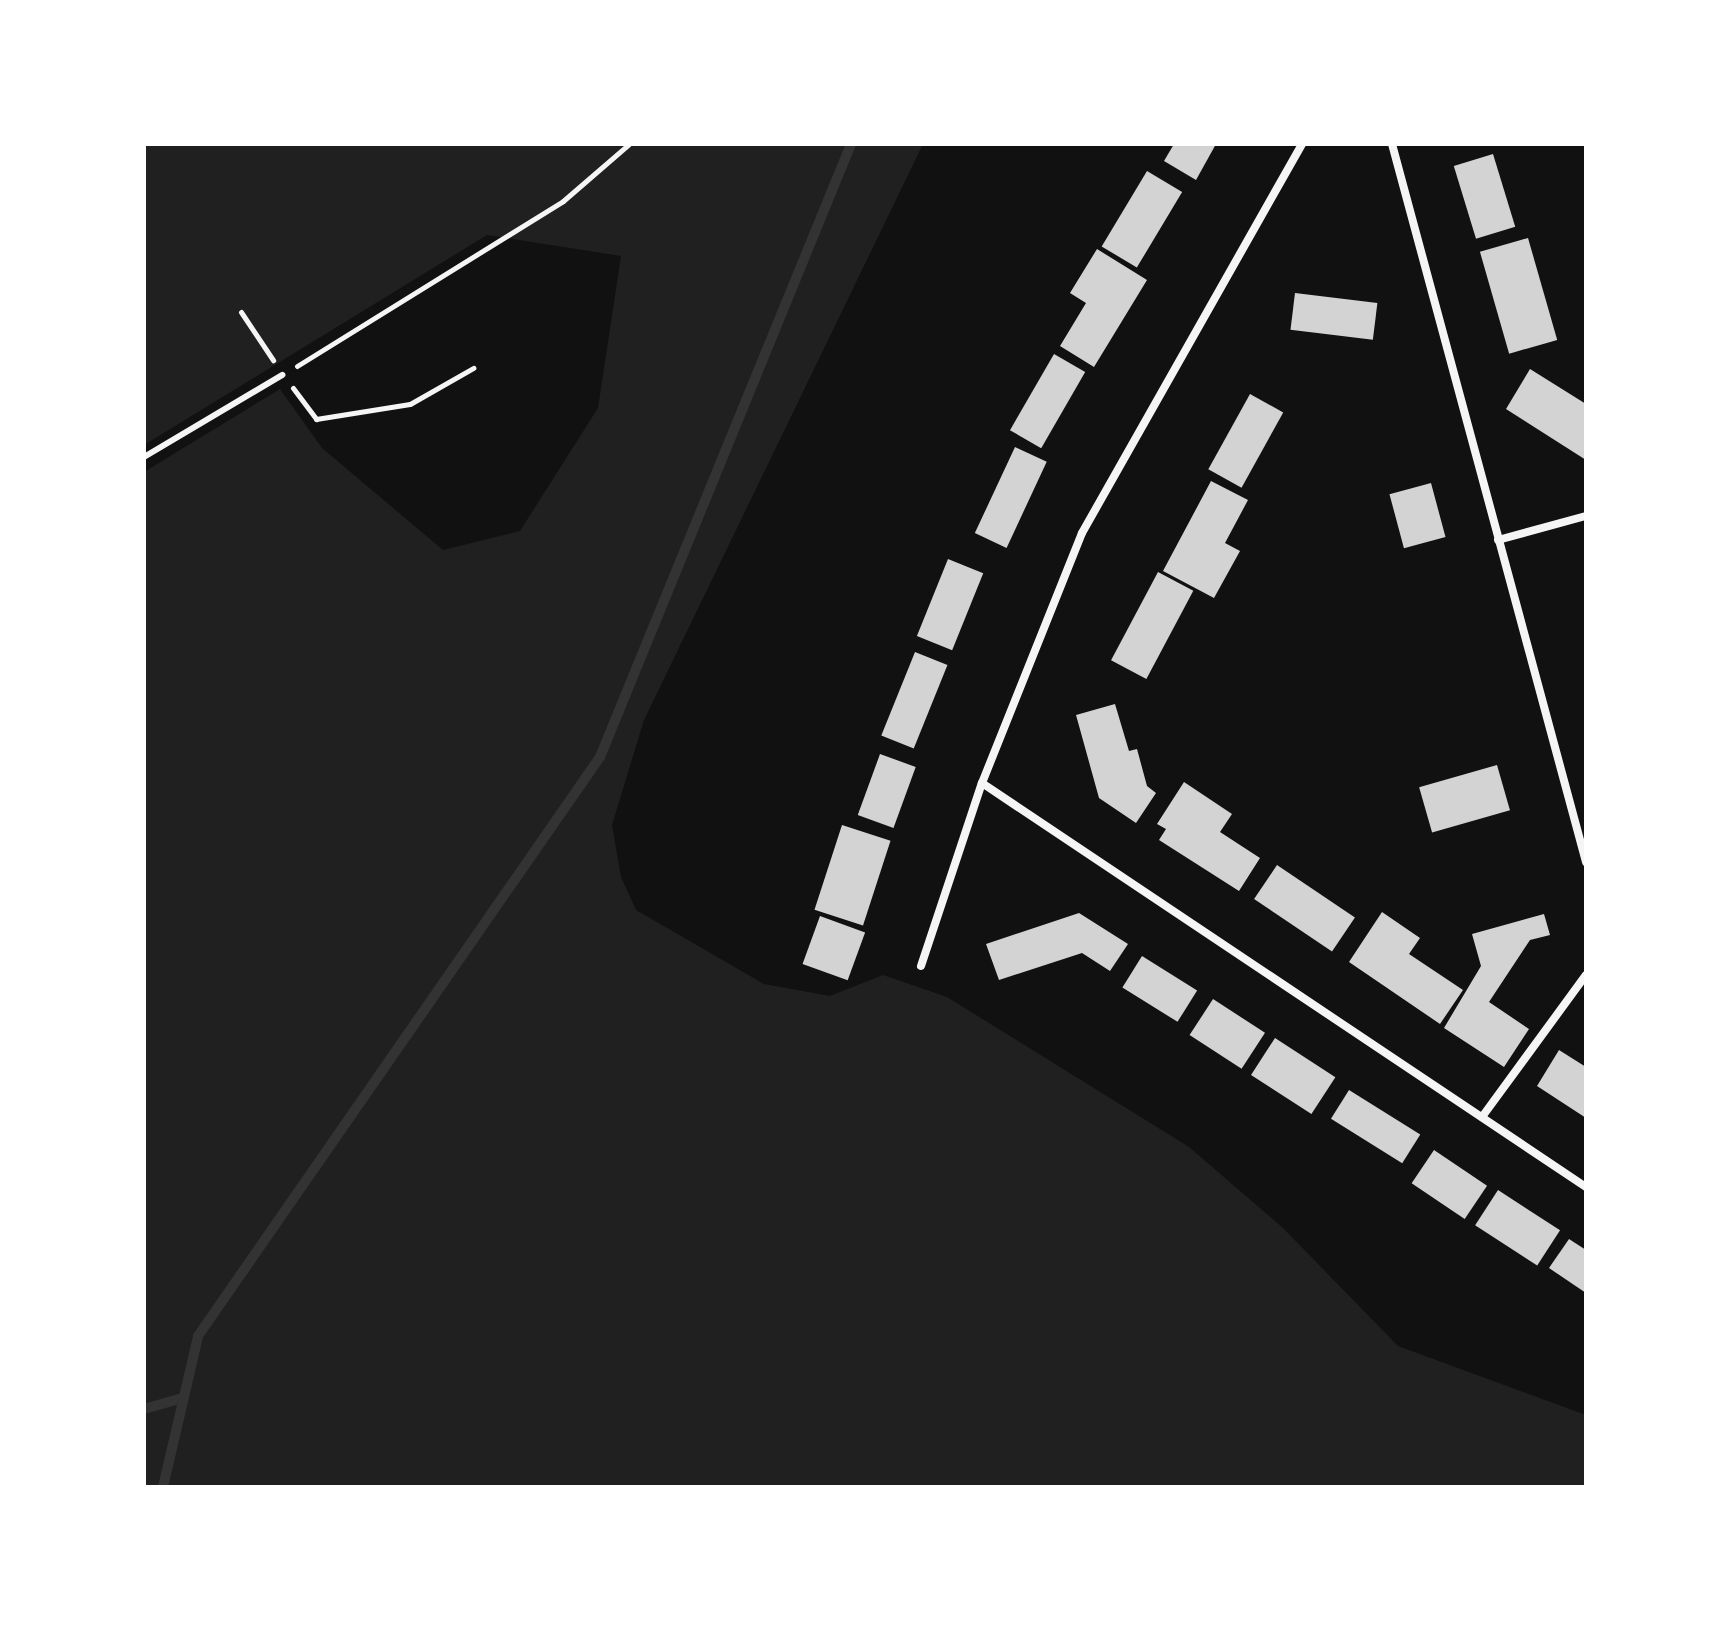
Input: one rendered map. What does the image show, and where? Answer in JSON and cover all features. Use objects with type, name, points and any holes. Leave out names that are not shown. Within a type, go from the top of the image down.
[{"type":"street","points":[[921,966],[982,783],[1082,533],[1302,144]]},
{"type":"street","points":[[1392,144],[1586,862]]},
{"type":"street","points":[[1498,540],[1586,516]]},
{"type":"street","points":[[982,783],[1586,1187]]},
{"type":"street","points":[[1482,1117],[1586,975]]},
{"type":"lane","points":[[144,457],[282,375]]},
{"type":"path","points":[[282,375],[563,201],[629,144]]},
{"type":"path","points":[[241,312],[282,375],[316,419],[410,404],[473,368]]},
{"type":"shaded area","points":[[144,144],[923,144],[644,720],[612,825],[621,877],[636,910],[764,984],[830,996],[883,975],[947,997],[1189,1147],[1282,1227],[1398,1346],[1586,1415],[1586,1487],[144,1487],[144,472],[280,389],[322,448],[443,550],[520,531],[598,408],[621,256],[487,235],[144,445]]},
{"type":"building","points":[[1174,144],[1216,144],[1196,180],[1164,161]]},
{"type":"building","points":[[1493,154],[1515,227],[1476,239],[1454,166]]},
{"type":"building","points":[[1147,171],[1182,192],[1137,268],[1102,246]]},
{"type":"building","points":[[1528,238],[1557,340],[1509,354],[1480,252]]},
{"type":"building","points":[[1097,249],[1147,280],[1094,367],[1060,346],[1086,303],[1070,293]]},
{"type":"building","points":[[1295,293],[1377,303],[1373,340],[1290,330]]},
{"type":"building","points":[[1054,354],[1085,372],[1041,448],[1010,430]]},
{"type":"building","points":[[1530,369],[1586,404],[1586,460],[1506,409]]},
{"type":"building","points":[[1250,394],[1283,412],[1242,488],[1208,469]]},
{"type":"building","points":[[1015,447],[1047,462],[1007,548],[975,533]]},
{"type":"building","points":[[1211,481],[1248,500],[1225,543],[1240,551],[1214,598],[1163,571]]},
{"type":"building","points":[[1431,483],[1445,537],[1404,548],[1389,494]]},
{"type":"building","points":[[948,559],[983,573],[952,650],[917,636]]},
{"type":"building","points":[[1158,572],[1193,591],[1146,679],[1111,660]]},
{"type":"building","points":[[915,652],[947,665],[914,749],[881,735]]},
{"type":"building","points":[[1115,704],[1129,751],[1137,749],[1147,786],[1156,793],[1136,823],[1099,798],[1076,715]]},
{"type":"building","points":[[880,754],[916,767],[893,828],[858,815]]},
{"type":"building","points":[[1497,765],[1510,810],[1432,833],[1419,787]]},
{"type":"building","points":[[1184,782],[1232,814],[1220,832],[1260,858],[1239,891],[1159,840],[1166,829],[1157,824]]},
{"type":"building","points":[[842,825],[891,841],[863,925],[814,910]]},
{"type":"building","points":[[1277,865],[1355,918],[1332,952],[1254,899]]},
{"type":"building","points":[[1382,912],[1420,938],[1409,954],[1463,990],[1440,1024],[1349,962]]},
{"type":"building","points":[[1079,913],[1128,944],[1110,971],[1082,953],[999,980],[986,944]]},
{"type":"building","points":[[1544,914],[1550,935],[1530,940],[1489,1002],[1529,1029],[1504,1067],[1444,1028],[1481,966],[1472,934]]},
{"type":"building","points":[[820,916],[865,932],[848,980],[803,964]]},
{"type":"building","points":[[1142,956],[1197,990],[1178,1022],[1122,987]]},
{"type":"building","points":[[1213,999],[1265,1033],[1242,1069],[1190,1035]]},
{"type":"building","points":[[1275,1038],[1335,1077],[1311,1114],[1251,1075]]},
{"type":"building","points":[[1559,1050],[1586,1067],[1586,1118],[1537,1086]]},
{"type":"building","points":[[1349,1090],[1420,1135],[1402,1163],[1331,1119]]},
{"type":"building","points":[[1434,1150],[1487,1186],[1465,1219],[1412,1183]]},
{"type":"building","points":[[1498,1190],[1560,1230],[1537,1266],[1475,1225]]},
{"type":"building","points":[[1569,1239],[1586,1250],[1586,1293],[1549,1268]]},
{"type":"waterway","points":[[163,1487],[198,1336],[600,757],[851,144]]},
{"type":"waterway","points":[[144,1409],[179,1399]]}]
